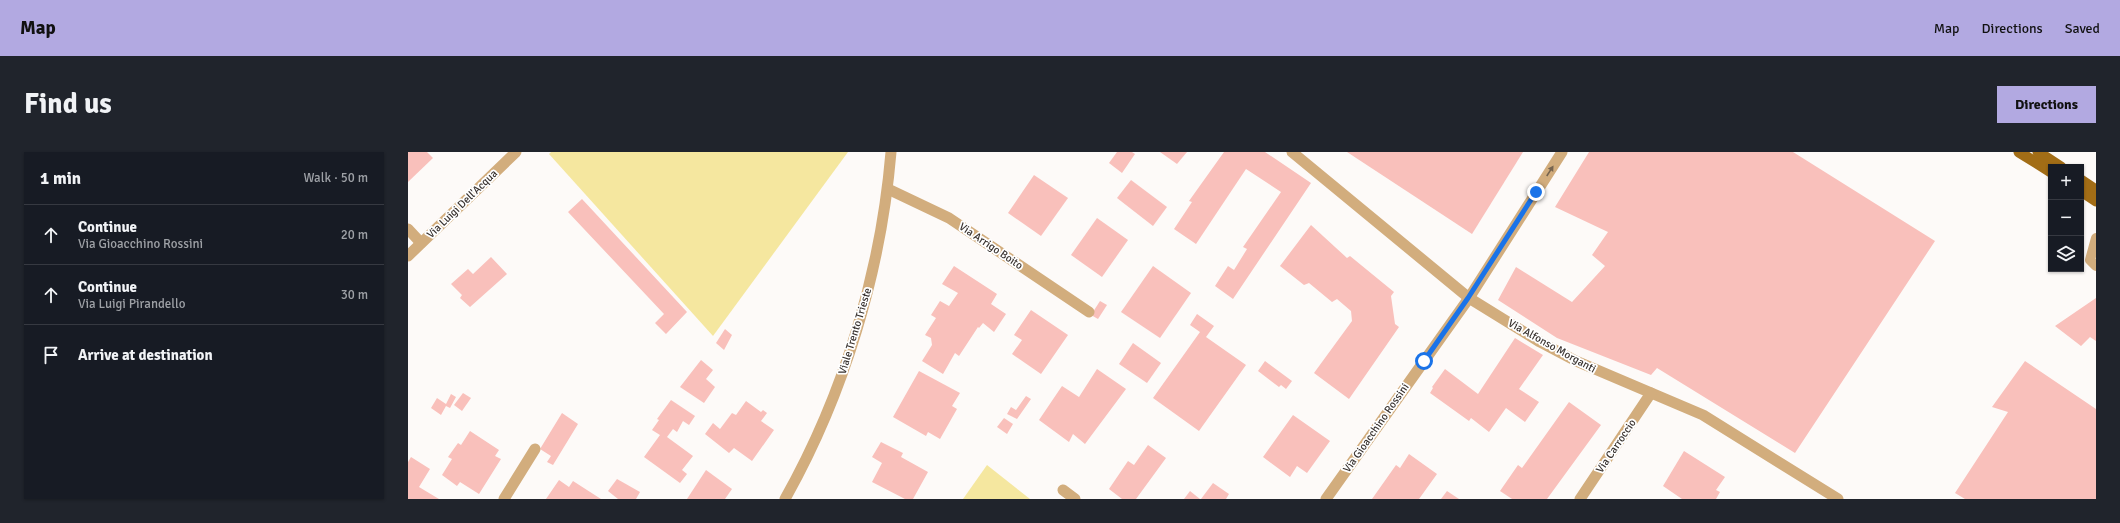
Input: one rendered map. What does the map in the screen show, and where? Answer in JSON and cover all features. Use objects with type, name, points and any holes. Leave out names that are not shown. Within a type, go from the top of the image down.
[{"type":"main road","points":[[2019,152],[2048,170]]},
{"type":"main road","points":[[2038,152],[2056,164]]},
{"type":"main road","points":[[2084,182],[2096,190]]},
{"type":"main road","points":[[2084,193],[2096,201]]},
{"type":"street","name":"Via Luigi Dell'Acqua","points":[[408,256],[516,152]]},
{"type":"street","name":"Viale Trento Trieste","points":[[785,499],[800,473],[839,384],[868,287],[888,188],[891,152]]},
{"type":"street","name":"Via Alfonso Morganti","points":[[1292,152],[1468,298],[1570,358],[1703,415],[1838,499]]},
{"type":"street","name":"Via Gioacchino Rossini","points":[[1326,499],[1468,298],[1562,152]]},
{"type":"street","name":"Via Arrigo Boito","points":[[888,188],[949,218],[1089,312]]},
{"type":"street","points":[[408,229],[421,243]]},
{"type":"street","name":"Via Carroccio","points":[[1580,499],[1651,393]]},
{"type":"street","points":[[504,499],[536,449]]},
{"type":"street","points":[[1063,490],[1075,499]]},
{"type":"lane","points":[[2096,238],[2090,260],[2096,266]]},
{"type":"shaded area","points":[[551,152],[848,152],[713,336],[549,154]]},
{"type":"shaded area","points":[[987,465],[1030,499],[963,499]]},
{"type":"building","points":[[408,152],[427,152],[433,158],[408,182]]},
{"type":"building","points":[[1117,152],[1132,152],[1135,154],[1122,173],[1109,163]]},
{"type":"building","points":[[1160,152],[1187,152],[1177,164]]},
{"type":"building","points":[[1224,152],[1265,152],[1311,183],[1233,299],[1215,286],[1228,266],[1234,270],[1247,249],[1243,247],[1281,192],[1246,169],[1196,244],[1174,229],[1192,202],[1189,201]]},
{"type":"building","points":[[1347,152],[1523,152],[1472,234]]},
{"type":"building","points":[[1589,152],[1793,152],[1935,241],[1795,453],[1657,368],[1651,375],[1557,338],[1498,300],[1516,267],[1572,302],[1605,266],[1592,255],[1608,232],[1555,207]]},
{"type":"building","points":[[1034,175],[1068,198],[1041,236],[1008,213]]},
{"type":"building","points":[[1131,180],[1167,207],[1153,226],[1117,198]]},
{"type":"building","points":[[582,199],[687,312],[666,334],[655,323],[664,314],[568,212]]},
{"type":"building","points":[[1097,218],[1128,240],[1102,277],[1071,255]]},
{"type":"building","points":[[1311,225],[1347,258],[1350,256],[1394,292],[1391,296],[1395,324],[1399,327],[1349,399],[1314,373],[1352,321],[1351,311],[1337,299],[1332,302],[1309,283],[1304,285],[1280,266]]},
{"type":"building","points":[[491,257],[507,274],[470,307],[460,298],[462,295],[451,284],[468,269],[473,274]]},
{"type":"building","points":[[954,266],[997,294],[991,304],[1006,314],[994,332],[983,323],[979,328],[978,327],[959,356],[955,353],[943,374],[922,361],[932,345],[931,338],[925,335],[936,318],[931,315],[940,301],[949,306],[958,293],[942,284]]},
{"type":"building","points":[[1153,266],[1191,293],[1160,338],[1121,312]]},
{"type":"building","points":[[2096,298],[2096,341],[2090,337],[2081,346],[2055,326]]},
{"type":"building","points":[[1100,301],[1107,305],[1098,319],[1091,315]]},
{"type":"building","points":[[1031,310],[1068,335],[1041,374],[1012,354],[1022,340],[1014,335]]},
{"type":"building","points":[[1197,314],[1214,326],[1206,337],[1246,365],[1199,431],[1153,398],[1200,332],[1190,325]]},
{"type":"building","points":[[725,329],[732,335],[724,350],[716,343]]},
{"type":"building","points":[[1515,338],[1543,355],[1519,389],[1539,402],[1525,422],[1506,408],[1489,432],[1471,418],[1469,421],[1430,393],[1433,388],[1432,387],[1445,369],[1478,394]]},
{"type":"building","points":[[1133,343],[1161,363],[1147,383],[1119,364]]},
{"type":"building","points":[[701,360],[713,370],[706,379],[715,387],[704,403],[680,387]]},
{"type":"building","points":[[1265,361],[1292,381],[1286,389],[1281,385],[1279,387],[1258,371]]},
{"type":"building","points":[[2025,361],[2096,409],[2096,499],[1965,499],[1955,493],[2008,412],[1992,407]]},
{"type":"building","points":[[1097,369],[1126,389],[1085,444],[1073,434],[1069,442],[1039,420],[1062,386],[1079,397]]},
{"type":"building","points":[[919,371],[960,393],[952,406],[957,409],[940,439],[928,432],[926,436],[893,417]]},
{"type":"building","points":[[463,393],[471,398],[462,411],[454,405]]},
{"type":"building","points":[[451,394],[456,397],[450,408],[446,406],[441,415],[431,408],[437,398],[446,404]]},
{"type":"building","points":[[1026,396],[1031,399],[1017,419],[1007,414],[1011,407],[1016,410]]},
{"type":"building","points":[[671,400],[695,416],[689,425],[683,421],[677,432],[673,429],[667,437],[693,456],[682,470],[687,474],[680,483],[644,457],[660,435],[652,430],[659,420],[657,419]]},
{"type":"building","points":[[746,401],[761,412],[763,410],[767,413],[761,421],[774,430],[752,461],[734,448],[729,453],[705,434],[713,423],[720,429],[732,413],[736,415]]},
{"type":"building","points":[[1569,402],[1601,425],[1547,499],[1512,499],[1500,491],[1518,465],[1522,468]]},
{"type":"building","points":[[562,413],[578,424],[553,465],[547,462],[551,456],[540,449]]},
{"type":"building","points":[[1293,415],[1330,441],[1307,473],[1297,466],[1290,477],[1263,457]]},
{"type":"building","points":[[1004,418],[1013,424],[1007,434],[997,427]]},
{"type":"building","points":[[470,431],[499,450],[495,456],[501,459],[479,494],[460,482],[457,486],[442,475],[452,459],[448,457],[458,443],[461,445]]},
{"type":"building","points":[[881,442],[903,453],[901,457],[928,472],[913,499],[905,499],[872,482],[882,463],[872,457]]},
{"type":"building","points":[[1148,445],[1166,458],[1136,499],[1122,499],[1109,489],[1128,461],[1134,465]]},
{"type":"building","points":[[1684,451],[1725,477],[1716,490],[1720,492],[1716,499],[1682,499],[1663,486]]},
{"type":"building","points":[[1409,454],[1437,474],[1419,499],[1372,499],[1396,465],[1400,468]]},
{"type":"building","points":[[411,457],[430,469],[419,487],[439,499],[408,499],[408,462]]},
{"type":"building","points":[[706,470],[732,489],[725,499],[687,499]]},
{"type":"building","points":[[617,479],[640,492],[636,499],[618,499],[608,491]]},
{"type":"building","points":[[559,480],[569,487],[573,481],[601,499],[546,499]]},
{"type":"building","points":[[1213,483],[1229,494],[1226,499],[1201,499]]},
{"type":"building","points":[[1190,491],[1200,499],[1184,499]]},
{"type":"building","points":[[1447,491],[1459,499],[1441,499]]},
{"type":"route","points":[[1424,361],[1468,298],[1536,192]]}]
